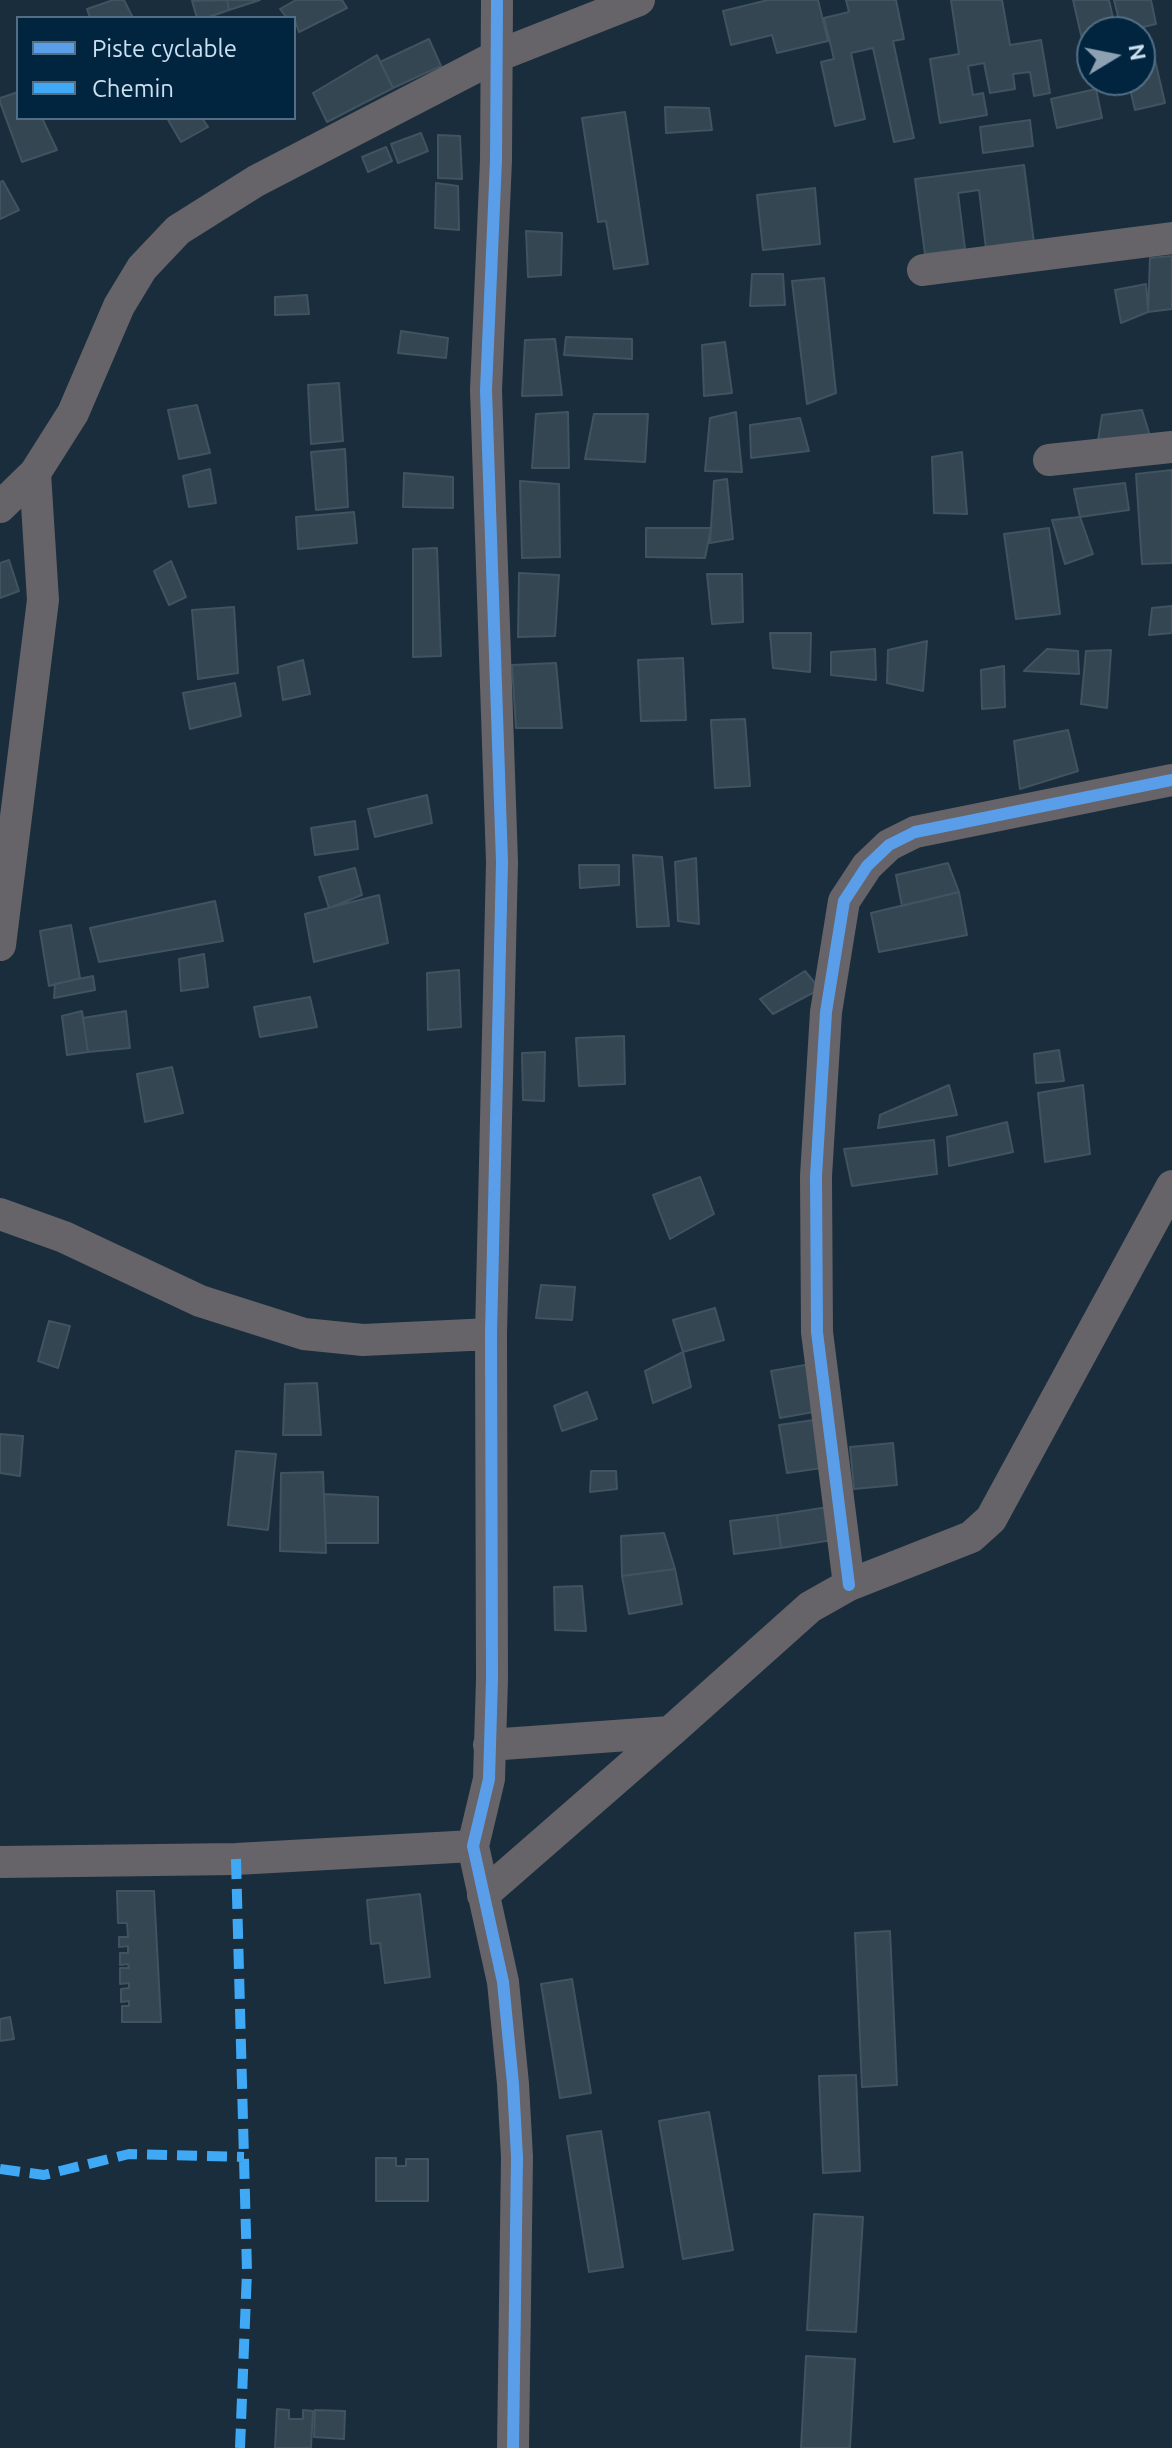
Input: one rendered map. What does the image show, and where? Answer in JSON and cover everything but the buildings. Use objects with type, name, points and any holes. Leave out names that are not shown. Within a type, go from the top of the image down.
[{"type":"street","points":[[497,0],[486,390],[502,862],[491,1334],[492,1679],[489,1779],[473,1846],[503,1982],[513,2084],[517,2157],[513,2448]]},
{"type":"street","points":[[0,507],[35,473],[73,413],[119,306],[142,268],[178,230],[256,181],[497,56],[639,0]]},
{"type":"street","points":[[923,270],[1172,238]]},
{"type":"street","points":[[1049,460],[1172,447]]},
{"type":"street","points":[[0,945],[43,600],[35,473]]},
{"type":"street","points":[[849,1585],[817,1317],[816,1176],[824,1042],[844,901],[867,866],[889,845],[915,832],[1172,780]]},
{"type":"street","points":[[483,1895],[810,1607],[849,1585],[971,1537],[991,1519],[1172,1186]]},
{"type":"street","points":[[0,1214],[64,1237],[200,1301],[304,1334],[363,1340],[491,1334]]},
{"type":"street","points":[[489,1745],[670,1732]]},
{"type":"street","points":[[0,1862],[236,1859],[473,1846]]},
{"type":"marked path","points":[[236,1859],[247,2271],[240,2448]]},
{"type":"marked path","points":[[0,2169],[44,2175],[129,2154],[244,2157]]},
{"type":"cycle path","points":[[497,0],[496,160],[486,390],[502,862],[491,1334],[492,1679],[489,1779],[473,1846],[503,1982],[513,2084],[517,2157],[513,2448]]},
{"type":"cycle path","points":[[849,1585],[817,1332],[816,1176],[826,1012],[844,901],[867,866],[889,845],[915,832],[1172,780]]}]
